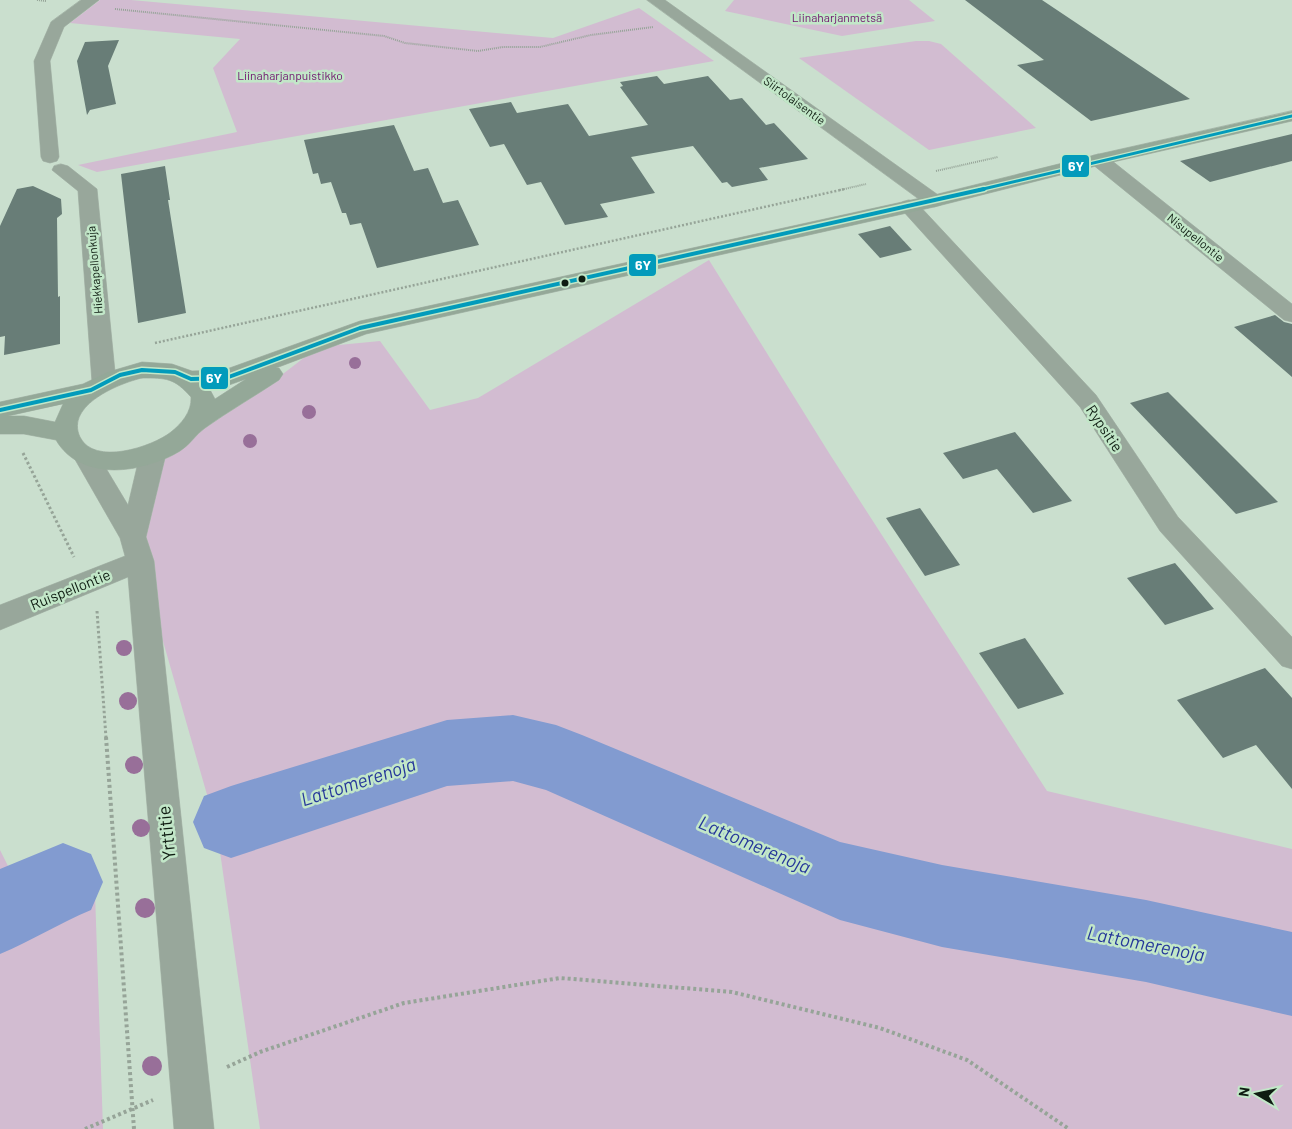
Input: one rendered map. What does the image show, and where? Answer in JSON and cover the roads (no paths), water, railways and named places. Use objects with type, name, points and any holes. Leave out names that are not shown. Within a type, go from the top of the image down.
[{"type":"main road","points":[[0,410],[98,386],[120,375],[142,370],[175,372],[191,379],[226,378],[360,328],[934,201],[1099,160],[1292,116]]},
{"type":"main road","points":[[98,386],[75,405],[68,418],[66,433],[70,445],[86,456],[115,461],[154,454],[186,433],[196,422],[316,346]]},
{"type":"main road","points":[[191,379],[203,397],[196,422]]},
{"type":"main road","points":[[0,425],[24,425],[66,433]]},
{"type":"street","name":"Siirtolaisentie","points":[[655,0],[902,176],[934,201]]},
{"type":"street","name":"Hiekkapellonkuja","points":[[88,2],[57,26],[42,61],[56,163],[87,189],[102,356],[98,386]]},
{"type":"street","name":"Nisupellontie","points":[[1099,160],[1292,315]]},
{"type":"street","name":"Rypsitie","points":[[909,206],[1088,401],[1169,524],[1292,657]]},
{"type":"street","name":"Yrttitie","points":[[154,454],[136,549],[194,1129]]},
{"type":"street","name":"Yrttitie","points":[[86,456],[136,549]]},
{"type":"street","name":"Ruispellontie","points":[[0,618],[86,582],[136,549]]},
{"type":"waterway","name":"Lattomerenoja","points":[[231,822],[447,753],[513,748],[556,759],[840,881],[942,906],[1146,941],[1292,974]]},
{"type":"waterway","name":"Lattomerenoja","points":[[0,913],[42,890],[63,882]]},
{"type":"park label","name":"Liinaharjanmetsä","points":[[837,17]]},
{"type":"park label","name":"Liinaharjanpuistikko","points":[[290,75]]}]
